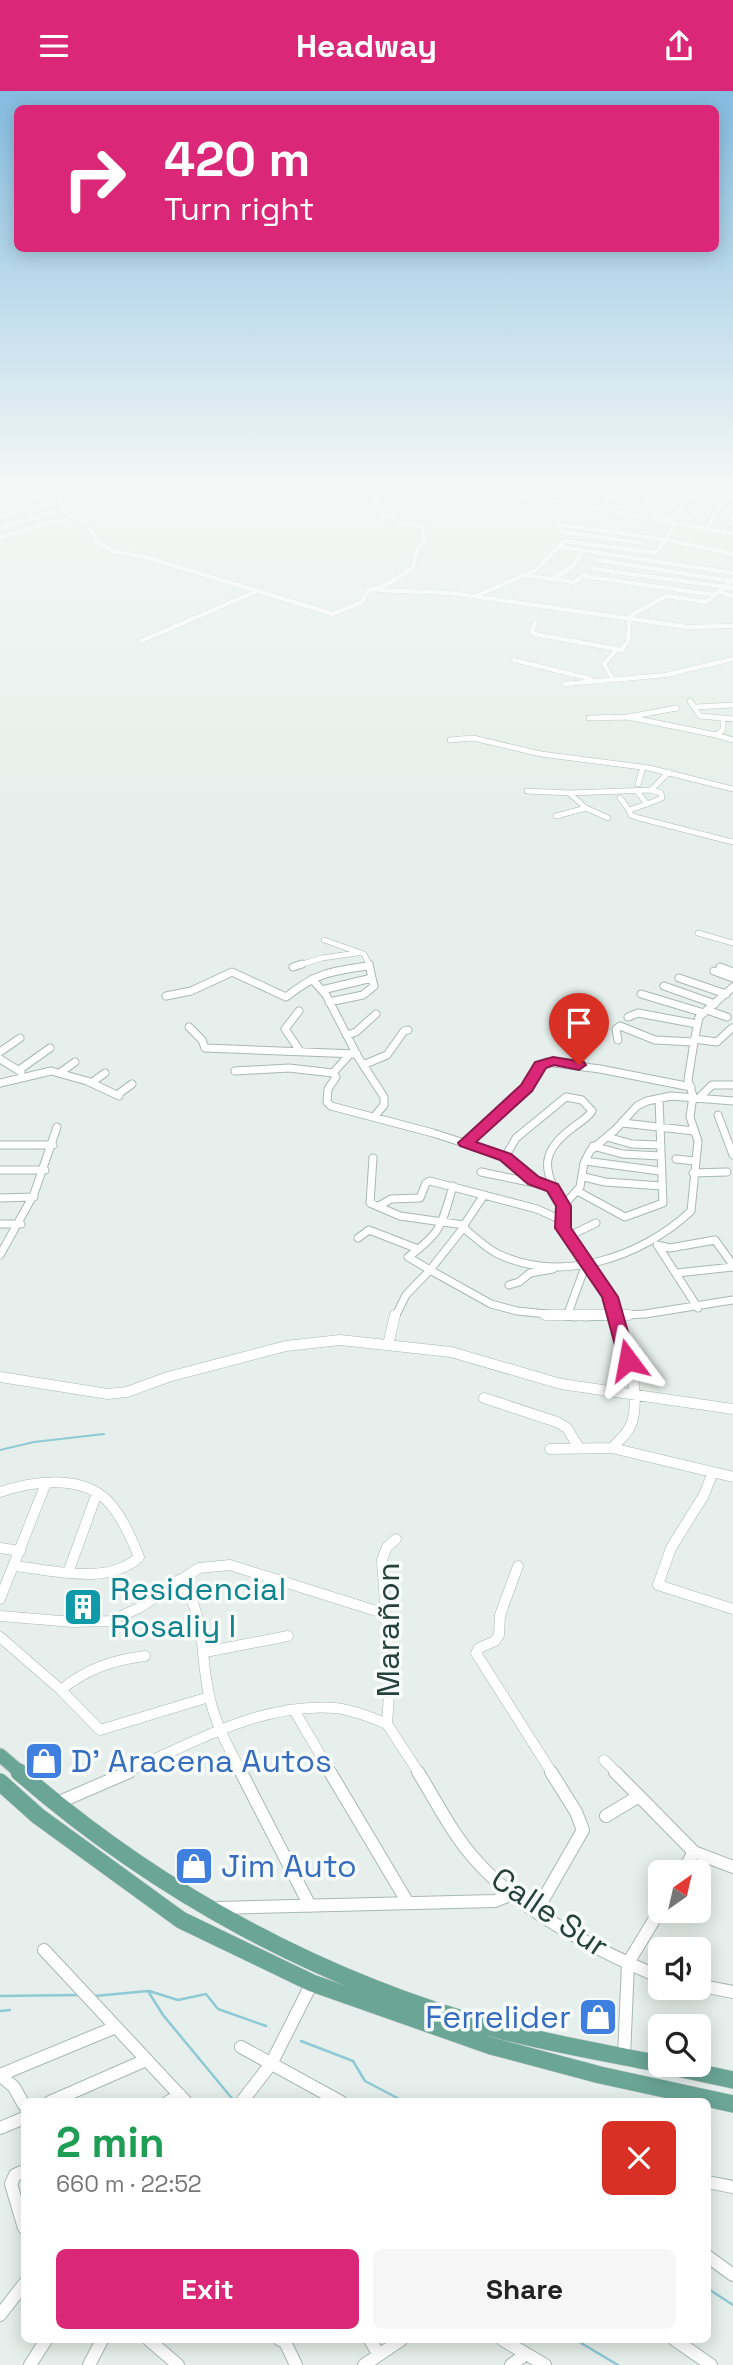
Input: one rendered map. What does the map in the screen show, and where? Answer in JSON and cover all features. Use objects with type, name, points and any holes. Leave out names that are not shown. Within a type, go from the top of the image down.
[{"type":"main road","points":[[0,1755],[55,1805],[113,1850],[202,1908],[323,1969],[479,2024],[648,2062]]},
{"type":"main road","points":[[0,1782],[38,1816],[181,1920],[312,1983],[491,2046],[600,2075],[705,2098]]},
{"type":"main road","points":[[711,2075],[733,2080]]},
{"type":"main road","points":[[711,2099],[733,2104]]},
{"type":"street","points":[[255,593],[333,614],[362,602],[369,593]]},
{"type":"street","points":[[141,641],[255,593]]},
{"type":"street","points":[[417,593],[473,597],[687,627],[733,625],[732,617]]},
{"type":"street","points":[[473,597],[483,593]]},
{"type":"street","points":[[630,617],[664,597],[704,602],[716,593]]},
{"type":"street","points":[[536,622],[531,632],[534,634],[616,650],[625,649],[630,617]]},
{"type":"street","points":[[611,678],[604,664],[616,650]]},
{"type":"street","points":[[565,684],[666,675],[733,659]]},
{"type":"street","points":[[514,660],[597,680]]},
{"type":"street","points":[[690,701],[700,716],[733,719]]},
{"type":"street","points":[[696,707],[733,705]]},
{"type":"street","points":[[589,718],[628,717],[677,708]]},
{"type":"street","points":[[628,717],[733,740]]},
{"type":"street","points":[[716,735],[723,730],[723,718]]},
{"type":"street","points":[[450,740],[473,739],[541,754],[643,767],[733,789]]},
{"type":"street","points":[[643,767],[637,787],[648,804]]},
{"type":"street","points":[[652,790],[669,772]]},
{"type":"street","points":[[527,791],[569,793],[637,787],[661,793],[662,798],[629,810]]},
{"type":"street","points":[[569,793],[586,808],[608,818]]},
{"type":"street","points":[[620,798],[632,816],[733,842]]},
{"type":"street","points":[[556,816],[586,808]]},
{"type":"street","points":[[698,933],[733,943]]},
{"type":"street","points":[[324,940],[360,952],[366,957],[374,986],[368,993],[329,1002]]},
{"type":"street","points":[[293,967],[322,958],[360,952]]},
{"type":"street","points":[[166,996],[191,991],[232,972],[282,997],[290,996],[302,984],[336,968],[368,966]]},
{"type":"street","points":[[733,972],[717,969],[733,978]]},
{"type":"street","points":[[322,990],[372,978]]},
{"type":"street","points":[[679,978],[728,995]]},
{"type":"street","points":[[312,979],[322,990],[348,1035],[353,1054],[384,1097],[384,1105],[374,1117]]},
{"type":"street","points":[[664,986],[715,1004]]},
{"type":"street","points":[[509,1285],[519,1282],[530,1273],[586,1264],[656,1243],[691,1211],[694,1201],[691,1188],[698,1141],[690,1117],[695,1094],[688,1080],[697,1024],[699,1017],[728,995],[733,986]]},
{"type":"street","points":[[641,994],[727,1017]]},
{"type":"street","points":[[299,1011],[285,1028],[300,1052]]},
{"type":"street","points":[[628,1017],[638,1013],[697,1024]]},
{"type":"street","points":[[348,1035],[356,1032],[376,1014]]},
{"type":"street","points":[[618,1040],[616,1030],[620,1026],[655,1040],[718,1042],[732,1028]]},
{"type":"street","points":[[189,1027],[202,1040],[205,1048],[353,1054]]},
{"type":"street","points":[[363,1065],[387,1055],[404,1031],[408,1030]]},
{"type":"street","points":[[0,1052],[20,1038]]},
{"type":"street","points":[[19,1070],[50,1048]]},
{"type":"street","points":[[235,1071],[289,1068],[332,1073],[353,1054]]},
{"type":"street","points":[[0,1059],[28,1075]]},
{"type":"street","points":[[61,1072],[75,1062]]},
{"type":"street","points":[[465,1143],[527,1088],[536,1070],[546,1062],[600,1069],[733,1103]]},
{"type":"street","points":[[0,1083],[42,1071],[61,1072],[118,1095],[132,1084]]},
{"type":"street","points":[[91,1083],[105,1073]]},
{"type":"street","points":[[332,1073],[336,1077],[328,1089],[327,1102],[336,1108],[465,1143],[505,1157],[540,1184],[552,1188]]},
{"type":"street","points":[[612,1448],[632,1423],[636,1395],[617,1315],[610,1297],[586,1264],[561,1220],[564,1206],[579,1192],[585,1161],[593,1146],[623,1123],[637,1106],[659,1098],[695,1094],[712,1085],[733,1084]]},
{"type":"street","points":[[505,1157],[516,1138],[566,1097],[572,1096],[589,1105],[592,1111],[589,1116],[550,1146],[547,1156],[547,1174],[552,1188],[564,1206]]},
{"type":"street","points":[[579,1192],[625,1217],[661,1205],[659,1098]]},
{"type":"street","points":[[718,1115],[733,1155]]},
{"type":"street","points":[[623,1123],[694,1131]]},
{"type":"street","points":[[0,1255],[22,1224],[34,1197],[45,1170],[57,1126]]},
{"type":"street","points":[[607,1137],[632,1143],[661,1145]]},
{"type":"street","points":[[0,1145],[53,1145]]},
{"type":"street","points":[[593,1146],[622,1154],[661,1156]]},
{"type":"street","points":[[373,1159],[370,1203],[379,1206],[381,1210],[399,1217],[443,1219],[464,1226],[492,1251],[504,1257],[555,1268]]},
{"type":"street","points":[[676,1159],[695,1161]]},
{"type":"street","points":[[585,1161],[660,1171]]},
{"type":"street","points":[[0,1170],[45,1170]]},
{"type":"street","points":[[481,1171],[530,1185],[540,1184]]},
{"type":"street","points":[[693,1173],[727,1172]]},
{"type":"street","points":[[584,1177],[605,1182],[662,1186]]},
{"type":"street","points":[[379,1206],[391,1199],[420,1198],[428,1181],[537,1209],[561,1220]]},
{"type":"street","points":[[453,1186],[434,1238],[408,1257],[491,1304],[524,1313],[567,1316],[698,1308],[733,1300]]},
{"type":"street","points":[[388,1345],[392,1318],[397,1307],[430,1270],[484,1195]]},
{"type":"street","points":[[0,1198],[34,1197]]},
{"type":"street","points":[[569,1236],[596,1223]]},
{"type":"street","points":[[0,1224],[22,1224]]},
{"type":"street","points":[[358,1238],[369,1230],[418,1249]]},
{"type":"street","points":[[656,1243],[670,1248],[715,1240],[733,1266],[677,1273]]},
{"type":"street","points":[[656,1243],[698,1308]]},
{"type":"street","points":[[567,1316],[586,1264]]},
{"type":"street","points":[[0,1377],[108,1394],[127,1392],[168,1377],[286,1346],[340,1340],[451,1352],[561,1384],[733,1409]]},
{"type":"street","points":[[484,1398],[557,1422],[567,1428],[579,1448]]},
{"type":"street","points":[[550,1450],[612,1448],[733,1477]]},
{"type":"street","points":[[713,1472],[704,1495],[671,1548],[658,1585],[733,1609]]},
{"type":"street","points":[[0,1599],[46,1483]]},
{"type":"street","points":[[0,1492],[46,1483],[97,1493],[110,1505],[139,1557],[131,1566],[114,1573],[15,1566]]},
{"type":"street","points":[[69,1570],[97,1493]]},
{"type":"street","name":"Marañon","points":[[387,1724],[390,1678],[382,1560],[387,1547],[396,1539]]},
{"type":"street","points":[[0,1548],[20,1551]]},
{"type":"street","points":[[0,1616],[73,1622],[110,1621],[139,1608],[199,1568],[230,1565],[386,1614]]},
{"type":"street","points":[[518,1566],[500,1615],[499,1635],[480,1647],[477,1653],[576,1812],[583,1830],[537,1910]]},
{"type":"street","points":[[180,1580],[191,1594],[195,1606],[205,1652],[209,1697],[220,1731],[310,1906]]},
{"type":"street","points":[[205,1652],[288,1636]]},
{"type":"street","points":[[0,1637],[61,1690],[97,1728],[103,1730],[209,1697]]},
{"type":"street","points":[[61,1690],[77,1675],[97,1665],[145,1655]]},
{"type":"street","points":[[55,1805],[231,1725],[294,1710],[335,1708],[365,1715],[387,1724]]},
{"type":"street","points":[[294,1710],[408,1903]]},
{"type":"street","name":"Calle Sur","points":[[387,1724],[472,1856],[512,1894],[628,1963],[648,1972]]},
{"type":"street","points":[[604,1761],[694,1852],[733,1867]]},
{"type":"street","points":[[606,1816],[639,1796]]},
{"type":"street","points":[[689,1860],[694,1852]]},
{"type":"street","points":[[202,1908],[495,1901],[512,1894]]},
{"type":"street","points":[[624,2057],[628,1963],[652,1923]]},
{"type":"street","points":[[44,1950],[146,2060],[176,2098]]},
{"type":"street","points":[[245,2098],[271,2064],[312,1983]]},
{"type":"street","points":[[711,1988],[733,1992]]},
{"type":"street","points":[[21,2100],[14,2087],[0,2075],[116,2027]]},
{"type":"street","points":[[241,2047],[334,2098]]},
{"type":"street","points":[[59,2098],[146,2060]]},
{"type":"street","points":[[0,2128],[21,2119]]},
{"type":"street","points":[[21,2172],[15,2175],[11,2184],[21,2218]]},
{"type":"street","points":[[711,2183],[733,2187]]},
{"type":"street","points":[[711,2259],[733,2275]]},
{"type":"street","points":[[0,2315],[21,2288]]},
{"type":"street","points":[[30,2365],[44,2343]]},
{"type":"street","points":[[89,2365],[100,2343]]},
{"type":"street","points":[[152,2343],[178,2365]]},
{"type":"street","points":[[285,2343],[296,2365]]},
{"type":"street","points":[[372,2343],[379,2355]]},
{"type":"street","points":[[364,2365],[397,2343]]},
{"type":"street","points":[[508,2343],[545,2365]]},
{"type":"street","points":[[679,2343],[711,2365]]},
{"type":"street","points":[[511,2365],[526,2354]]},
{"type":"waterway","points":[[0,1450],[34,1442],[104,1434]]},
{"type":"waterway","points":[[95,1996],[148,1991],[163,2015],[232,2098]]},
{"type":"waterway","points":[[149,1991],[178,2000],[206,1994],[218,2009],[266,2026]]},
{"type":"waterway","points":[[0,1996],[78,1995]]},
{"type":"waterway","points":[[0,2011],[10,2010]]},
{"type":"waterway","points":[[301,2041],[353,2061],[365,2081],[397,2098]]},
{"type":"waterway","points":[[711,2291],[733,2305]]},
{"type":"waterway","points":[[581,2343],[618,2365]]},
{"type":"place","name":"Residencial Rosaliy I","points":[[83,1607]]},
{"type":"place","name":"D' Aracena Autos","points":[[44,1761]]},
{"type":"place","name":"Jim Auto","points":[[194,1866]]},
{"type":"place","name":"Ferrelider","points":[[598,2017]]},
{"type":"route","points":[[579,1065],[553,1061],[540,1065],[527,1088],[465,1143],[505,1157],[539,1184],[552,1188],[564,1206],[561,1220],[563,1228],[610,1297],[628,1360]]}]
